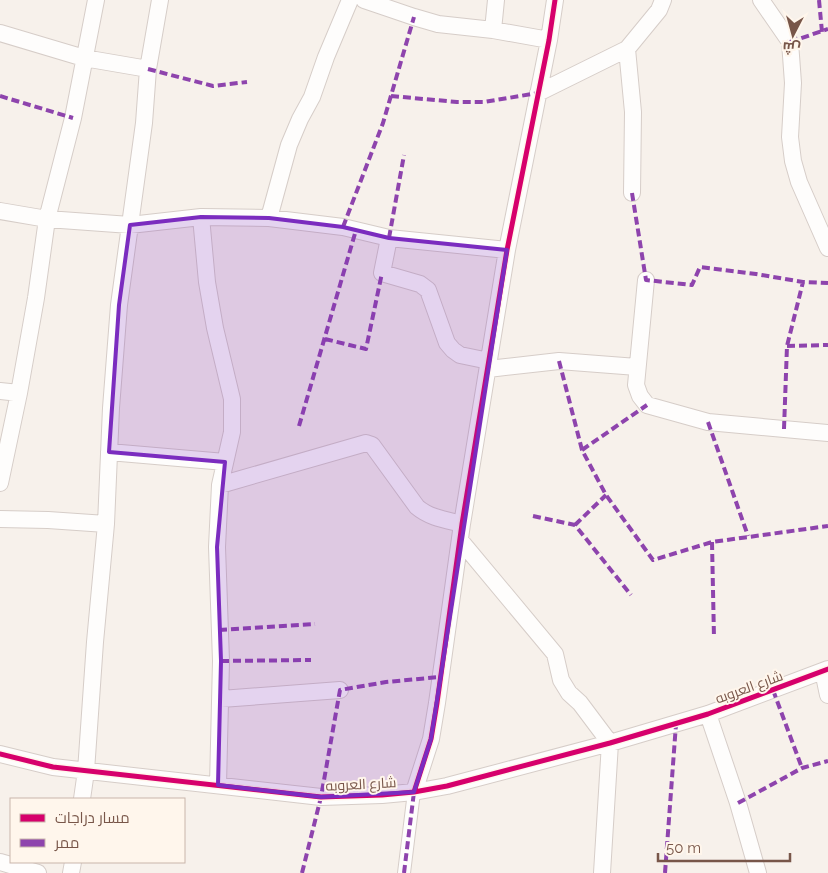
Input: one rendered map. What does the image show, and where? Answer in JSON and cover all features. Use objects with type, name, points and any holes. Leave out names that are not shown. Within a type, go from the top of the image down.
[{"type":"street","points":[[0,484],[36,298],[47,219],[73,118],[96,0]]},
{"type":"street","points":[[82,798],[86,771],[106,524],[111,408],[119,305],[144,123],[148,69],[160,0]]},
{"type":"street","points":[[269,218],[289,145],[312,97],[326,57],[350,0]]},
{"type":"street","points":[[364,0],[438,24],[493,30],[550,40]]},
{"type":"street","points":[[493,30],[496,0]]},
{"type":"street","points":[[404,873],[414,792],[431,739],[461,532],[508,250],[550,40],[555,0]]},
{"type":"street","points":[[538,93],[627,50],[659,10],[663,0]]},
{"type":"street","points":[[760,0],[790,42],[793,83],[790,137],[793,160],[799,182],[828,248]]},
{"type":"street","points":[[0,33],[84,58],[148,69]]},
{"type":"street","points":[[627,50],[633,112],[632,193]]},
{"type":"street","points":[[0,211],[47,219],[130,225],[201,217],[269,218],[343,227],[389,238],[508,250]]},
{"type":"street","points":[[201,217],[207,282],[214,328],[232,400],[232,432],[220,485],[217,547],[221,661],[218,785]]},
{"type":"street","points":[[389,238],[382,273],[420,284],[428,290],[447,343],[460,355],[489,365],[559,361],[637,367]]},
{"type":"street","points":[[646,280],[636,385],[640,396],[647,405],[708,422],[828,433]]},
{"type":"street","points":[[0,391],[19,393]]},
{"type":"street","points":[[220,485],[366,443],[372,445],[417,507],[461,532],[555,654],[560,680],[568,693],[580,703],[610,743],[602,873]]},
{"type":"street","points":[[109,452],[225,462]]},
{"type":"street","points":[[0,519],[106,524]]},
{"type":"street","points":[[825,670],[828,695]]},
{"type":"street","name":"شارع العروبه","points":[[0,754],[86,771],[321,797],[414,792],[447,786],[610,743],[708,714],[825,670]]},
{"type":"street","points":[[221,699],[340,690]]},
{"type":"street","points":[[708,714],[738,803],[758,873]]},
{"type":"street","points":[[0,862],[38,873]]},
{"type":"highlighted area","points":[[201,217],[269,218],[343,227],[389,238],[507,250],[431,739],[414,792],[321,797],[218,785],[221,661],[217,547],[225,462],[109,452],[119,305],[130,225]]},
{"type":"marked path","points":[[819,0],[822,32]]},
{"type":"marked path","points":[[343,227],[383,123],[414,17]]},
{"type":"marked path","points":[[790,42],[828,29]]},
{"type":"marked path","points":[[148,69],[213,86],[247,82]]},
{"type":"marked path","points":[[391,96],[457,102],[484,102],[538,93]]},
{"type":"marked path","points":[[0,96],[73,118]]},
{"type":"marked path","points":[[389,238],[404,155]]},
{"type":"marked path","points":[[632,193],[646,280],[692,285],[700,267],[803,282],[828,283]]},
{"type":"marked path","points":[[299,426],[356,230]]},
{"type":"marked path","points":[[325,339],[366,349],[382,273]]},
{"type":"marked path","points":[[784,429],[787,346],[803,282]]},
{"type":"marked path","points":[[787,346],[828,345]]},
{"type":"marked path","points":[[559,361],[582,450],[606,495],[653,560],[712,542],[828,526]]},
{"type":"marked path","points":[[582,450],[647,405]]},
{"type":"marked path","points":[[708,422],[748,536]]},
{"type":"marked path","points":[[575,525],[606,495]]},
{"type":"marked path","points":[[533,516],[575,525],[631,595]]},
{"type":"marked path","points":[[712,542],[714,638]]},
{"type":"marked path","points":[[219,630],[315,624]]},
{"type":"marked path","points":[[221,661],[311,660]]},
{"type":"marked path","points":[[302,873],[321,797],[340,690],[386,682],[440,677]]},
{"type":"marked path","points":[[773,690],[802,768]]},
{"type":"marked path","points":[[665,873],[676,724]]},
{"type":"marked path","points":[[738,803],[802,768],[828,761]]},
{"type":"marked path","points":[[404,873],[414,792]]},
{"type":"cycle path","points":[[414,792],[431,739],[462,524],[507,250],[549,40],[555,0]]},
{"type":"cycle path","points":[[0,754],[53,767],[321,797],[414,792],[447,786],[610,743],[708,714],[828,669]]}]
